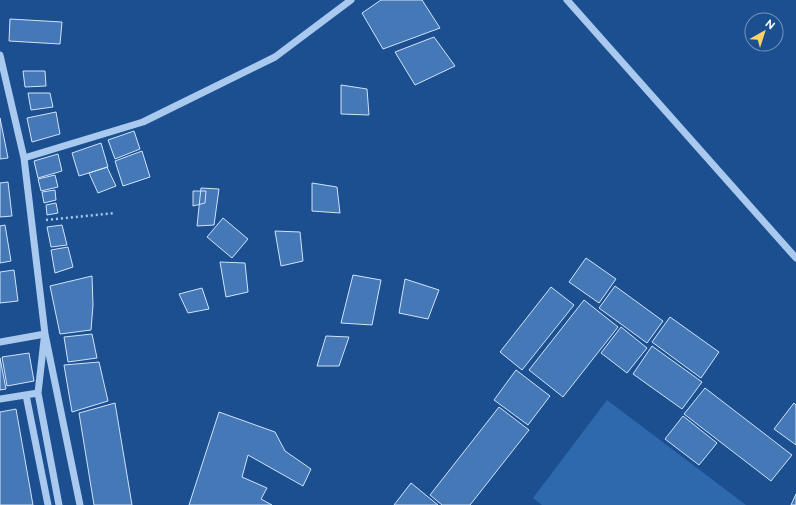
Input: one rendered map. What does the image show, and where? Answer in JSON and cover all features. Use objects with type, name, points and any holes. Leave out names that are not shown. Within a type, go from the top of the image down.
[{"type":"street","points":[[24,158],[143,122],[275,57],[351,0]]},
{"type":"street","points":[[567,0],[796,258]]},
{"type":"street","points":[[0,55],[24,158],[45,334],[80,505]]},
{"type":"street","points":[[0,342],[45,334]]},
{"type":"street","points":[[45,334],[38,393],[59,505]]},
{"type":"street","points":[[0,399],[38,393]]},
{"type":"street","points":[[26,395],[48,505]]},
{"type":"path","points":[[32,222],[114,213]]},
{"type":"shaded area","points":[[607,400],[746,505],[542,505],[533,498]]},
{"type":"building","points":[[381,0],[422,0],[440,28],[383,49],[362,13]]},
{"type":"building","points":[[10,19],[62,22],[60,44],[9,41]]},
{"type":"building","points":[[434,37],[455,66],[415,85],[395,52]]},
{"type":"building","points":[[23,71],[45,71],[46,86],[25,87]]},
{"type":"building","points":[[341,85],[367,89],[369,115],[341,114]]},
{"type":"building","points":[[28,93],[50,93],[53,107],[31,110]]},
{"type":"building","points":[[56,112],[60,134],[32,142],[27,118]]},
{"type":"building","points":[[0,118],[8,158],[0,159]]},
{"type":"building","points":[[134,131],[140,149],[115,159],[108,140]]},
{"type":"building","points":[[101,143],[108,167],[79,176],[72,153]]},
{"type":"building","points":[[142,151],[150,177],[123,186],[115,161]]},
{"type":"building","points":[[58,154],[62,171],[38,178],[34,161]]},
{"type":"building","points":[[107,167],[116,186],[98,193],[89,173]]},
{"type":"building","points":[[55,175],[58,187],[41,191],[38,179]]},
{"type":"building","points":[[8,182],[12,216],[0,217],[0,183]]},
{"type":"building","points":[[312,183],[337,187],[340,213],[312,211]]},
{"type":"building","points":[[201,188],[219,189],[214,225],[197,226]]},
{"type":"building","points":[[55,190],[56,200],[44,203],[42,192]]},
{"type":"building","points":[[193,191],[206,191],[205,203],[193,206]]},
{"type":"building","points":[[56,203],[58,213],[47,215],[46,205]]},
{"type":"building","points":[[223,218],[248,239],[232,258],[207,237]]},
{"type":"building","points":[[5,225],[11,261],[0,263],[0,226]]},
{"type":"building","points":[[62,225],[67,245],[51,247],[47,227]]},
{"type":"building","points":[[275,231],[300,232],[303,261],[281,266]]},
{"type":"building","points":[[68,247],[73,267],[55,273],[51,250]]},
{"type":"building","points":[[586,258],[616,279],[599,303],[569,282]]},
{"type":"building","points":[[220,262],[245,263],[248,292],[226,297]]},
{"type":"building","points":[[14,270],[18,301],[0,303],[0,272]]},
{"type":"building","points":[[353,275],[381,280],[372,325],[341,323]]},
{"type":"building","points":[[92,276],[93,305],[91,330],[60,334],[50,286]]},
{"type":"building","points":[[405,279],[439,290],[428,319],[399,313]]},
{"type":"building","points":[[615,286],[663,321],[647,343],[599,308]]},
{"type":"building","points":[[551,287],[574,305],[522,370],[500,352]]},
{"type":"building","points":[[202,288],[209,309],[188,313],[179,294]]},
{"type":"building","points":[[584,300],[618,327],[563,397],[529,370]]},
{"type":"building","points":[[670,317],[719,352],[701,378],[652,342]]},
{"type":"building","points":[[621,327],[647,348],[627,373],[601,353]]},
{"type":"building","points":[[92,334],[97,358],[68,362],[64,337]]},
{"type":"building","points":[[326,336],[349,337],[339,366],[317,366]]},
{"type":"building","points":[[652,346],[702,382],[682,409],[633,374]]},
{"type":"building","points":[[29,353],[34,381],[7,386],[2,357]]},
{"type":"building","points":[[0,358],[6,389],[0,390]]},
{"type":"building","points":[[99,362],[108,401],[72,412],[64,365]]},
{"type":"building","points":[[516,370],[550,396],[528,425],[494,400]]},
{"type":"building","points":[[705,388],[792,455],[771,481],[684,414]]},
{"type":"building","points":[[115,403],[132,505],[94,505],[79,413]]},
{"type":"building","points":[[794,403],[796,405],[796,445],[774,429]]},
{"type":"building","points":[[499,407],[529,430],[470,505],[442,505],[430,495]]},
{"type":"building","points":[[16,409],[33,505],[0,505],[0,412]]},
{"type":"building","points":[[219,412],[275,432],[285,451],[311,469],[303,486],[248,455],[242,477],[267,488],[261,499],[272,505],[189,505]]},
{"type":"building","points":[[683,416],[717,443],[699,465],[665,439]]},
{"type":"building","points":[[411,483],[438,505],[394,505]]},
{"type":"building","points":[[796,494],[796,505],[791,505]]}]
